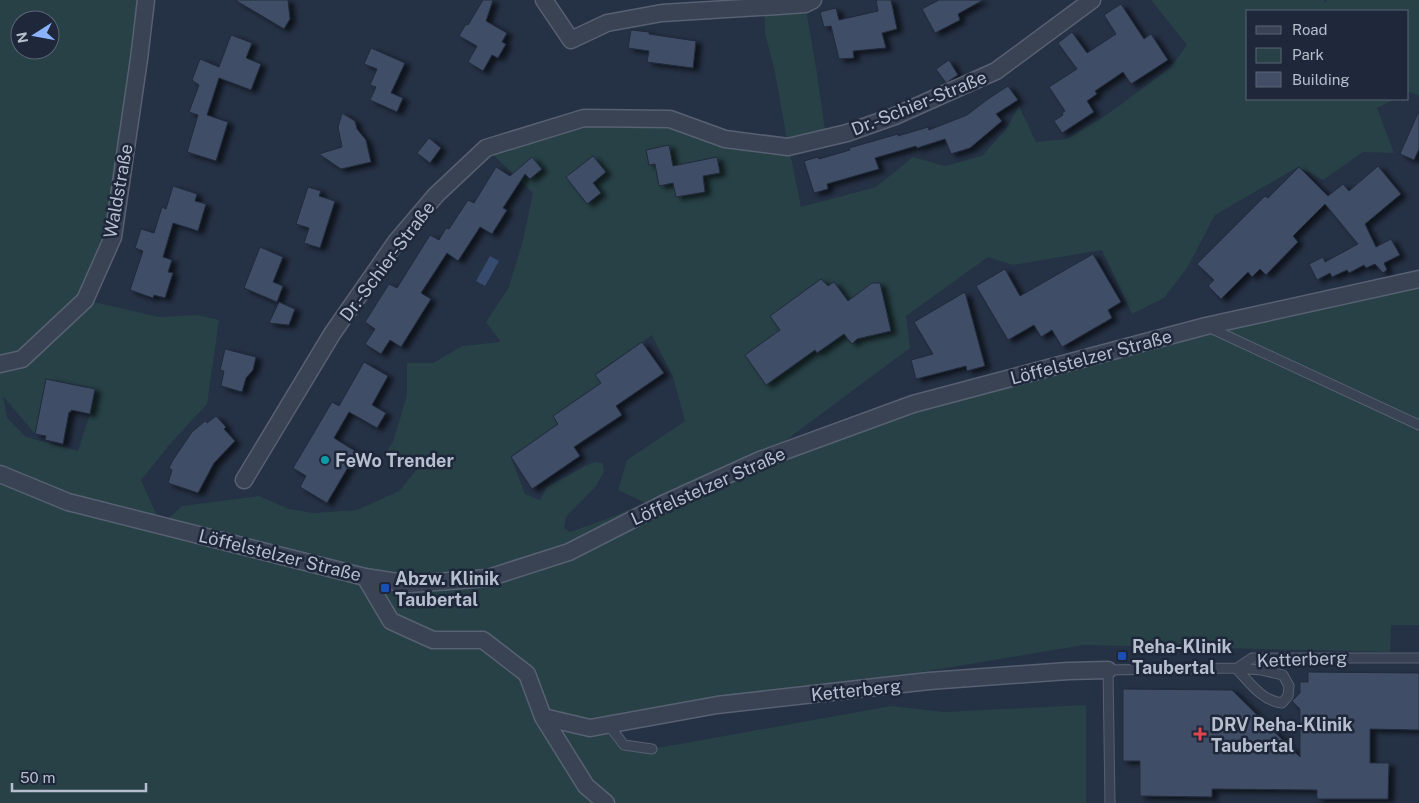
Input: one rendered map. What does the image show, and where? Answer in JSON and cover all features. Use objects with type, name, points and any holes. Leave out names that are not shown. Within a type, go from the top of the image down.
[{"type":"street","name":"Waldstraße","points":[[0,364],[22,359],[85,300],[113,237],[146,0]]},
{"type":"street","points":[[544,0],[570,40],[607,23],[662,13],[804,4],[813,0]]},
{"type":"street","name":"Dr.-Schier-Straße","points":[[244,480],[332,334],[396,242],[436,195],[486,148],[584,118],[670,119],[725,139],[788,147],[847,133],[895,116],[996,71],[1092,0]]},
{"type":"street","name":"Löffelstelzer Straße","points":[[0,474],[68,502],[365,577],[410,584],[488,578],[569,552],[663,504],[760,460],[913,404],[1206,326],[1419,279]]},
{"type":"street","points":[[365,577],[391,621],[433,640],[483,640],[527,674],[542,717],[586,786],[606,803]]},
{"type":"street","name":"Ketterberg","points":[[542,717],[590,728],[718,705],[920,682],[1068,671],[1108,670]]},
{"type":"lane","points":[[1206,326],[1419,425]]},
{"type":"lane","name":"Ketterberg","points":[[1108,670],[1236,668],[1252,658],[1419,658]]},
{"type":"lane","points":[[1236,668],[1261,670],[1283,675],[1289,686],[1288,696],[1282,702],[1271,702],[1236,668]]},
{"type":"lane","points":[[1108,670],[1110,803]]},
{"type":"lane","points":[[608,724],[624,745],[652,749]]},
{"type":"green space","points":[[0,0],[146,0],[113,237],[85,300],[159,317],[198,315],[219,320],[207,404],[170,444],[141,480],[161,525],[182,506],[259,496],[289,509],[314,513],[357,510],[399,491],[427,457],[382,458],[393,442],[407,395],[407,363],[433,363],[462,346],[501,342],[486,322],[508,289],[522,244],[533,193],[486,148],[584,118],[670,119],[788,146],[775,72],[765,33],[764,7],[805,4],[826,138],[789,147],[801,207],[876,187],[913,157],[945,166],[982,156],[1006,129],[1019,106],[1036,142],[1067,139],[1108,114],[1170,68],[1187,45],[1151,0],[1324,0],[1325,3],[1327,0],[1419,0],[1419,96],[1409,92],[1409,10],[1246,10],[1246,100],[1393,100],[1377,108],[1394,153],[1363,152],[1323,180],[1298,167],[1215,215],[1187,268],[1164,298],[1132,314],[1102,250],[1013,265],[988,257],[906,316],[910,348],[762,458],[913,404],[1419,279],[1419,625],[1391,625],[1390,652],[1084,645],[609,724],[624,745],[652,749],[891,706],[944,712],[1086,705],[1086,803],[0,803]],"holes":[[[652,335],[673,377],[685,421],[627,460],[618,490],[645,503],[570,532],[564,528],[566,517],[596,486],[604,472],[603,463],[595,462],[547,487],[540,500],[525,494],[511,457],[558,424],[553,416],[601,383],[595,374]],[[46,379],[90,414],[78,451],[26,437],[7,418],[3,396],[35,434]]]},
{"type":"water","points":[[490,256],[499,261],[485,286],[476,281]]},
{"type":"building","points":[[235,0],[288,0],[290,19],[284,29]]},
{"type":"building","points":[[483,0],[493,0],[486,21],[507,33],[502,42],[506,44],[498,58],[492,55],[483,71],[468,62],[477,46],[459,36]]},
{"type":"building","points":[[876,0],[891,0],[897,29],[882,33],[886,48],[853,51],[854,58],[839,59],[831,26],[824,27],[820,12],[836,8],[839,20],[878,11]]},
{"type":"building","points":[[939,0],[983,0],[958,14],[960,20],[935,33],[922,9]]},
{"type":"building","points":[[1121,4],[1144,39],[1151,34],[1168,60],[1131,84],[1123,72],[1095,91],[1097,94],[1087,101],[1094,112],[1062,133],[1054,121],[1063,115],[1062,113],[1065,111],[1049,87],[1077,69],[1058,43],[1072,32],[1087,53],[1116,34],[1104,15]]},
{"type":"building","points":[[631,30],[696,41],[693,68],[647,62],[649,51],[628,48]]},
{"type":"building","points":[[231,35],[252,43],[246,58],[261,64],[251,90],[219,78],[207,115],[228,122],[216,161],[187,152],[198,115],[189,112],[199,85],[192,80],[200,59],[219,67]]},
{"type":"building","points":[[371,48],[405,63],[391,93],[403,98],[397,112],[370,100],[376,87],[370,85],[377,69],[364,64]]},
{"type":"building","points":[[949,60],[958,75],[946,83],[936,69]]},
{"type":"building","points":[[1008,86],[1018,100],[996,114],[1002,121],[970,148],[951,154],[945,139],[917,148],[916,146],[875,158],[879,169],[827,184],[828,189],[814,193],[804,161],[818,157],[819,159],[898,134],[898,136],[928,127],[929,130],[967,115]]},
{"type":"building","points":[[1419,111],[1419,149],[1414,160],[1400,154]]},
{"type":"building","points":[[342,113],[355,121],[357,129],[366,140],[371,162],[341,169],[319,154],[342,147],[338,127]]},
{"type":"building","points":[[429,138],[441,148],[430,163],[417,153]]},
{"type":"building","points":[[669,145],[673,166],[717,157],[720,173],[703,176],[705,192],[676,197],[673,183],[659,186],[655,164],[649,165],[646,150]]},
{"type":"building","points":[[593,156],[606,172],[593,183],[601,193],[587,204],[566,177]]},
{"type":"building","points":[[532,157],[542,169],[530,179],[525,174],[503,208],[507,210],[492,234],[480,227],[458,261],[447,253],[421,293],[431,299],[401,347],[390,340],[381,354],[365,344],[375,329],[365,322],[389,284],[397,288],[430,235],[439,240],[446,228],[449,229],[468,200],[474,203],[496,167],[510,176]]},
{"type":"building","points":[[1378,166],[1401,194],[1365,224],[1376,247],[1391,239],[1400,255],[1384,263],[1387,270],[1383,273],[1375,264],[1366,268],[1364,265],[1349,273],[1347,270],[1332,277],[1330,273],[1317,280],[1309,264],[1323,257],[1325,262],[1358,244],[1325,204],[1293,236],[1298,242],[1266,275],[1260,269],[1252,277],[1248,272],[1221,299],[1208,286],[1214,280],[1197,264],[1265,196],[1268,198],[1299,167],[1328,196],[1343,184],[1349,191]]},
{"type":"building","points":[[173,186],[197,194],[195,201],[206,204],[198,231],[173,223],[163,257],[172,260],[168,272],[173,273],[165,298],[154,295],[153,298],[130,290],[143,251],[135,248],[141,229],[154,233],[162,207],[166,209]]},
{"type":"building","points":[[308,187],[321,191],[319,196],[335,201],[320,248],[304,243],[309,228],[296,224]]},
{"type":"building","points":[[260,247],[283,257],[273,282],[283,286],[277,302],[244,288]]},
{"type":"building","points":[[1093,254],[1121,302],[1108,310],[1112,318],[1062,347],[1052,330],[1041,337],[1034,325],[1008,340],[976,286],[1005,269],[1020,296]]},
{"type":"building","points":[[821,279],[828,286],[834,282],[848,301],[872,283],[880,283],[891,331],[857,339],[852,344],[844,334],[817,353],[815,350],[766,385],[745,355],[780,330],[770,316]]},
{"type":"building","points":[[965,292],[985,366],[967,371],[966,366],[916,379],[911,360],[933,354],[914,322]]},
{"type":"building","points":[[279,302],[295,309],[289,325],[269,323]]},
{"type":"building","points":[[642,342],[664,373],[616,406],[622,415],[574,447],[580,456],[532,489],[511,457],[558,424],[553,416],[601,383],[595,375]]},
{"type":"building","points":[[225,349],[256,357],[253,370],[246,378],[242,392],[221,386],[224,371],[220,370]]},
{"type":"building","points":[[364,362],[388,376],[372,405],[386,413],[377,428],[349,412],[334,438],[357,452],[327,503],[300,487],[306,476],[293,468],[332,402],[339,406]]},
{"type":"building","points":[[46,379],[95,389],[90,414],[71,410],[69,412],[63,444],[45,440],[46,436],[35,434]]},
{"type":"building","points":[[216,416],[235,441],[214,463],[198,493],[168,483],[172,470],[169,468],[192,432],[205,421],[207,423]]},
{"type":"building","name":"DRV Reha-Klinik Taubertal","points":[[1308,672],[1419,673],[1419,730],[1370,729],[1370,763],[1389,763],[1388,799],[1317,799],[1317,790],[1212,789],[1212,797],[1140,796],[1140,761],[1123,761],[1123,689],[1232,690],[1300,757],[1300,709],[1292,701],[1300,693],[1300,682],[1308,682]]},
{"type":"place","name":"FeWo Trender","points":[[325,460]]},
{"type":"place","name":"Abzw. Klinik Taubertal","points":[[385,588]]},
{"type":"place","name":"Reha-Klinik Taubertal","points":[[1122,656]]},
{"type":"place","name":"DRV Reha-Klinik Taubertal","points":[[1200,734]]}]
